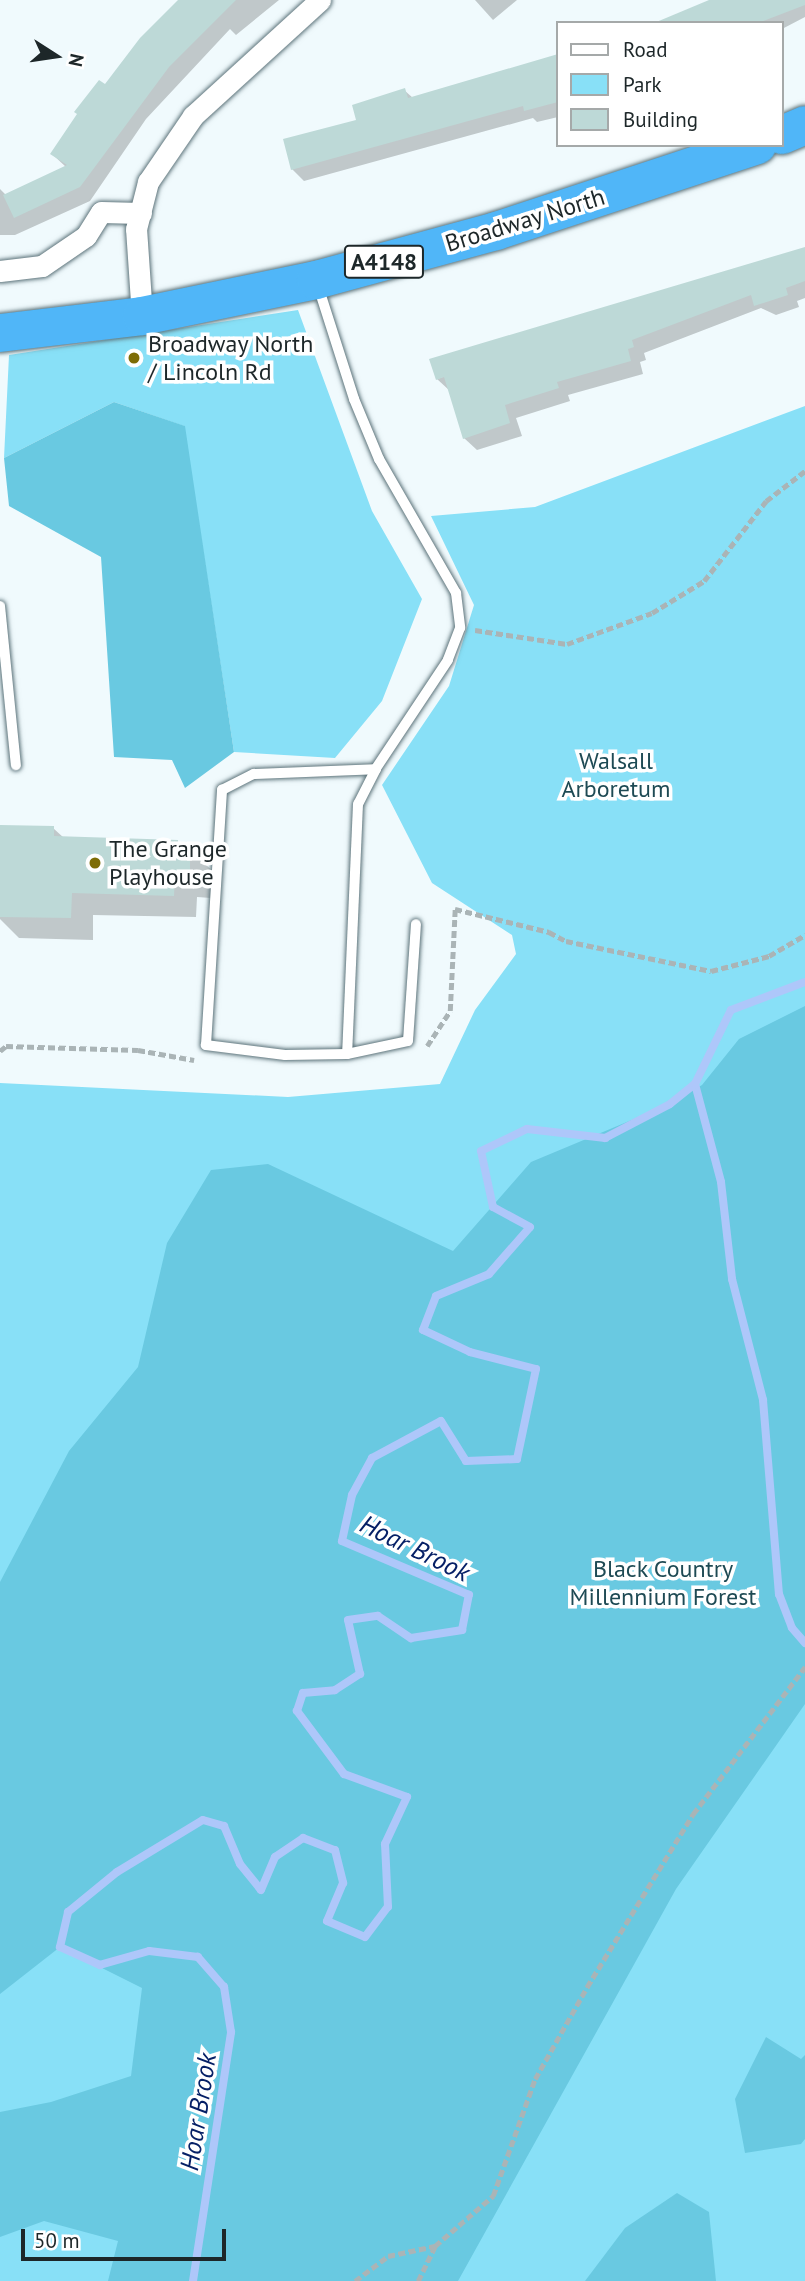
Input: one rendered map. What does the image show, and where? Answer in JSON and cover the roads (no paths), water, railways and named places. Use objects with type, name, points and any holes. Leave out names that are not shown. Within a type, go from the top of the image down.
[{"type":"highway","points":[[784,134],[805,125]]},
{"type":"highway","name":"Broadway North","points":[[0,333],[142,316],[316,280],[496,230],[751,147]]},
{"type":"street","points":[[142,316],[136,229],[148,182],[193,116],[320,0]]},
{"type":"street","points":[[0,271],[42,266],[86,236],[102,212],[141,214]]},
{"type":"lane","points":[[316,280],[369,435],[456,593],[460,628],[448,660],[373,773],[358,804],[347,1054]]},
{"type":"lane","points":[[0,606],[16,765]]},
{"type":"lane","points":[[373,773],[254,774],[222,790],[206,1045],[285,1055],[347,1054],[408,1041],[416,923]]},
{"type":"waterway","name":"Hoar Brook","points":[[193,2281],[231,2032],[224,1987],[198,1957],[149,1951],[100,1965],[60,1947],[68,1912],[117,1872],[203,1820],[224,1826],[240,1864],[261,1890],[275,1857],[303,1838],[335,1850],[343,1883],[327,1921],[365,1937],[388,1907],[385,1844],[407,1797],[344,1774],[297,1711],[303,1693],[335,1690],[360,1674],[348,1620],[378,1616],[411,1638],[462,1630],[469,1595],[342,1541],[352,1495],[372,1458],[441,1421],[466,1461],[517,1459],[536,1369],[470,1352],[423,1330],[436,1296],[489,1274],[530,1227],[493,1207],[481,1151],[527,1129],[605,1138],[670,1104],[695,1084],[731,1010],[805,982]]},
{"type":"waterway","points":[[695,1084],[721,1182],[732,1279],[763,1400],[779,1594],[792,1628],[805,1643]]},
{"type":"place","name":"Broadway North / Lincoln Rd","points":[[134,358]]},
{"type":"place","name":"The Grange Playhouse","points":[[95,863]]},
{"type":"park label","name":"Walsall Arboretum","points":[[616,775]]},
{"type":"park label","name":"Black Country Millennium Forest","points":[[663,1583]]}]
